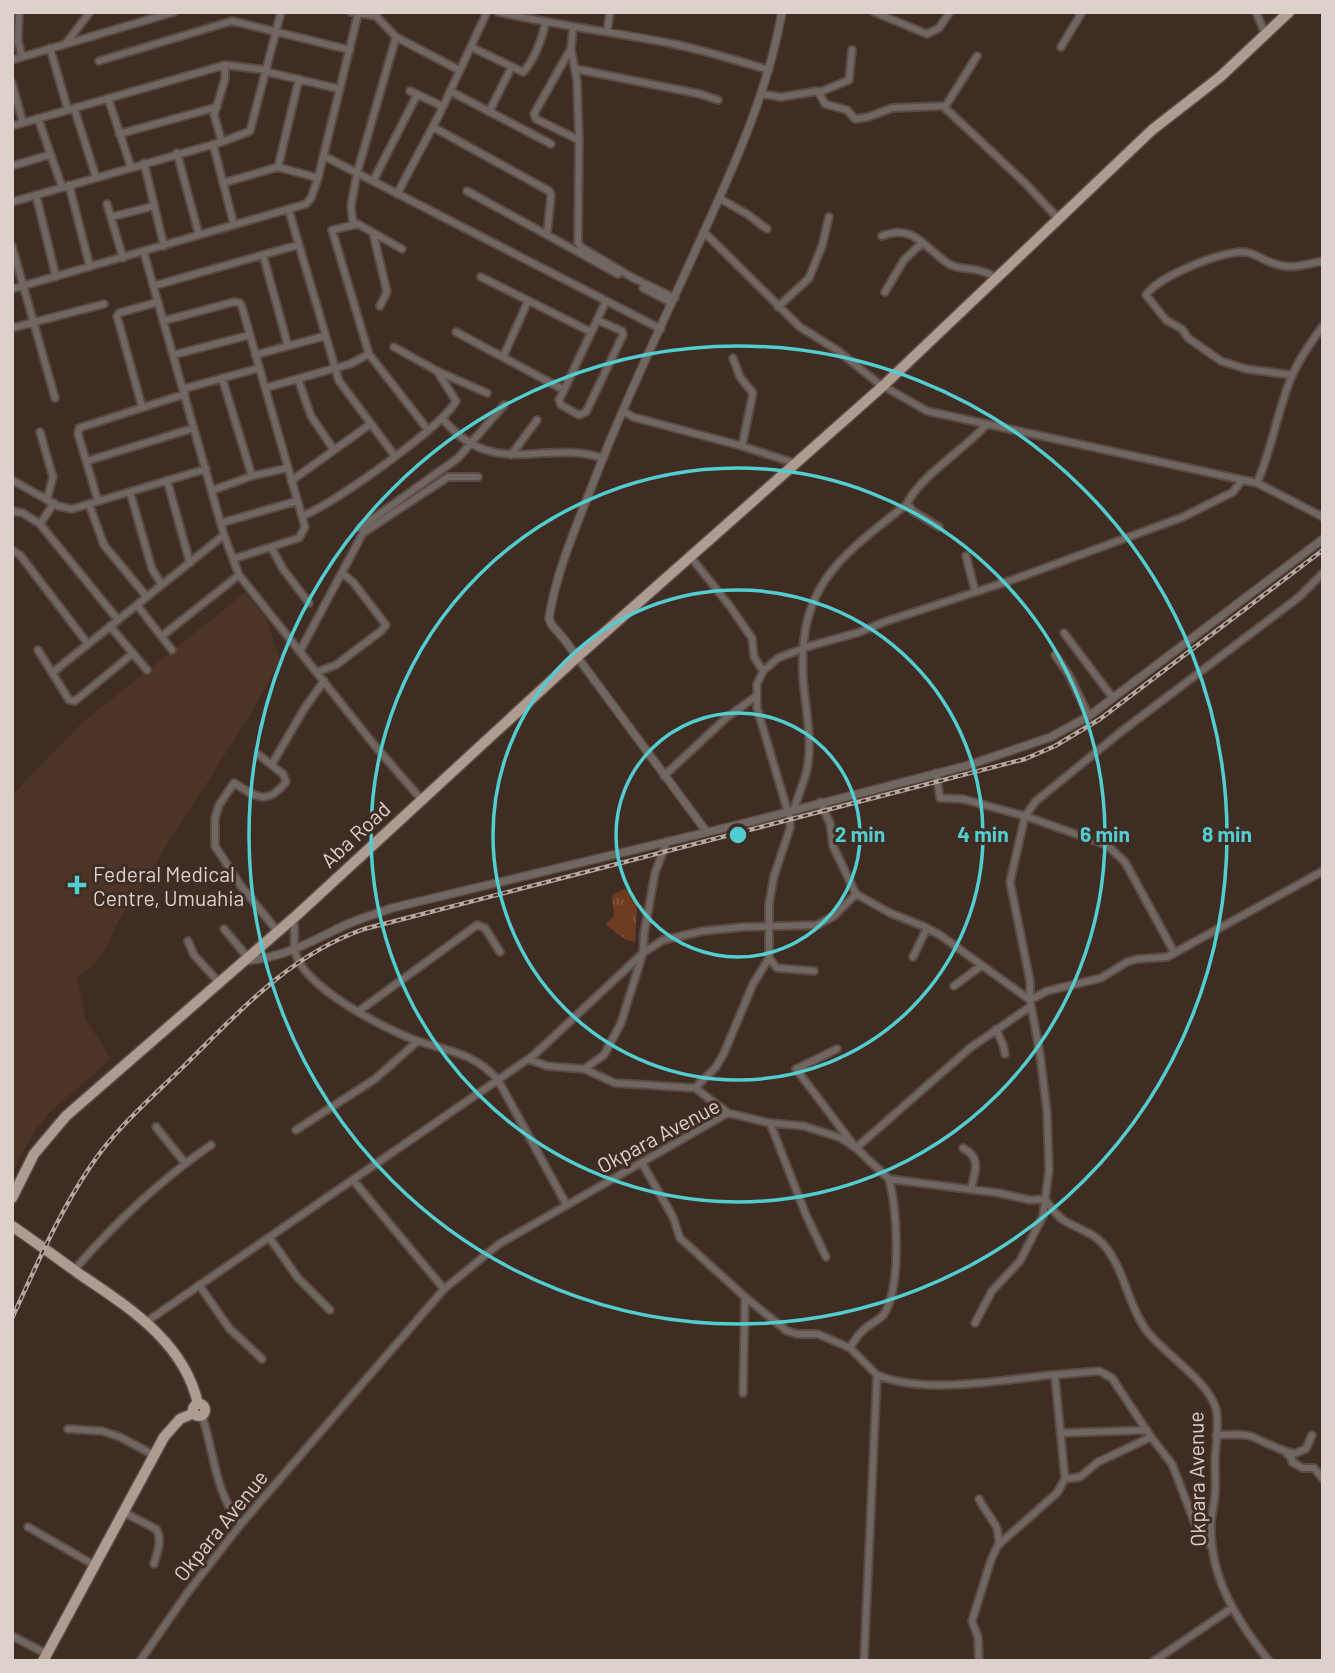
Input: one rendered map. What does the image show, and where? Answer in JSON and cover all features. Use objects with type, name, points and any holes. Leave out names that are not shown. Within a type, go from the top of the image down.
[{"type":"main road","points":[[880,384],[1055,215],[1281,12]]},
{"type":"main road","points":[[738,509],[880,384],[1164,117],[1220,77],[1289,12]]},
{"type":"main road","name":"Aba Road","points":[[12,1185],[40,1137],[62,1112],[244,957],[738,509]]},
{"type":"main road","name":"Aba Road","points":[[575,654],[690,556],[738,509]]},
{"type":"main road","name":"Aba Road","points":[[12,1198],[44,1140],[66,1116],[215,978],[293,919],[419,796]]},
{"type":"main road","points":[[12,1217],[17,1230],[146,1322],[173,1350],[191,1380],[198,1411],[180,1419],[169,1430],[45,1657]]},
{"type":"street","points":[[19,12],[18,41],[22,57]]},
{"type":"street","points":[[66,44],[90,12]]},
{"type":"street","points":[[12,61],[174,12]]},
{"type":"street","points":[[12,202],[222,142],[250,131],[281,12]]},
{"type":"street","points":[[397,194],[433,127],[487,12]]},
{"type":"street","points":[[498,12],[544,23],[709,52],[769,70]]},
{"type":"street","points":[[471,47],[521,72],[527,68],[544,30],[544,12]]},
{"type":"street","points":[[607,32],[610,12]]},
{"type":"street","points":[[706,831],[551,624],[550,614],[570,542],[598,471],[719,198],[761,94],[782,12]]},
{"type":"street","points":[[874,12],[927,34],[939,28],[950,12]]},
{"type":"street","points":[[1061,47],[1082,12]]},
{"type":"street","points":[[1256,12],[1263,29]]},
{"type":"street","points":[[12,289],[289,211],[309,201],[324,156],[350,50],[355,13],[377,14],[396,37],[459,70]]},
{"type":"street","points":[[99,61],[232,21],[350,50]]},
{"type":"street","points":[[573,27],[571,49],[572,64],[576,69],[579,140],[578,243],[673,301]]},
{"type":"street","points":[[353,224],[351,206],[358,173],[396,37]]},
{"type":"street","points":[[50,48],[96,177]]},
{"type":"street","points":[[529,133],[536,119],[535,110],[571,49]]},
{"type":"street","points":[[761,94],[782,97],[815,91],[820,93],[849,80],[852,50]]},
{"type":"street","points":[[945,107],[977,56]]},
{"type":"street","points":[[12,126],[225,65],[267,70],[340,89]]},
{"type":"street","points":[[222,142],[215,115],[225,79],[225,65]]},
{"type":"street","points":[[489,112],[511,68]]},
{"type":"street","points":[[576,69],[718,100]]},
{"type":"street","points":[[278,167],[299,79]]},
{"type":"street","points":[[12,83],[23,123]]},
{"type":"street","points":[[450,91],[551,144]]},
{"type":"street","points":[[373,181],[413,93],[442,106]]},
{"type":"street","points":[[820,93],[823,102],[847,110],[855,119],[892,108],[945,107],[1055,215]]},
{"type":"street","points":[[108,98],[131,167]]},
{"type":"street","points":[[120,134],[217,107]]},
{"type":"street","points":[[38,118],[49,155],[65,186],[90,267]]},
{"type":"street","points":[[536,119],[579,140]]},
{"type":"street","points":[[433,127],[549,191],[551,195],[547,235]]},
{"type":"street","points":[[213,144],[234,225]]},
{"type":"street","points":[[177,153],[199,235]]},
{"type":"street","points":[[12,166],[49,155]]},
{"type":"street","points":[[324,156],[661,329]]},
{"type":"street","points":[[144,163],[164,246]]},
{"type":"street","points":[[223,183],[278,167],[318,178]]},
{"type":"street","points":[[467,191],[673,301]]},
{"type":"street","points":[[36,195],[56,276]]},
{"type":"street","points":[[719,198],[767,229]]},
{"type":"street","points":[[107,204],[123,258]]},
{"type":"street","points":[[111,217],[154,206]]},
{"type":"street","points":[[289,211],[339,381],[369,425],[395,456]]},
{"type":"street","points":[[778,307],[809,278],[829,218]]},
{"type":"street","points":[[402,249],[358,224],[332,230],[369,354],[428,430]]},
{"type":"street","points":[[883,236],[903,231],[951,265],[979,269],[991,275]]},
{"type":"street","points":[[704,232],[800,327],[837,349],[880,384],[933,414],[1258,483],[1323,517]]},
{"type":"street","points":[[373,233],[387,292],[380,306]]},
{"type":"street","points":[[885,292],[904,260],[922,243]]},
{"type":"street","points":[[153,286],[298,245]]},
{"type":"street","points":[[12,246],[55,398]]},
{"type":"street","points":[[1292,375],[1246,369],[1221,361],[1188,338],[1182,329],[1166,320],[1147,298],[1147,293],[1158,281],[1181,270],[1230,254],[1247,252],[1289,268],[1323,261]]},
{"type":"street","points":[[144,253],[224,535],[239,575],[375,746],[419,796]]},
{"type":"street","points":[[263,255],[288,346]]},
{"type":"street","points":[[481,277],[591,332]]},
{"type":"street","points":[[503,357],[528,301]]},
{"type":"street","points":[[597,320],[622,331],[623,335],[584,414],[579,415],[561,405],[559,400],[606,301]]},
{"type":"street","points":[[142,407],[117,316],[119,313],[158,302]]},
{"type":"street","points":[[163,321],[238,303],[242,307],[305,527],[302,536],[233,559]]},
{"type":"street","points":[[12,328],[104,304]]},
{"type":"street","points":[[1258,483],[1271,450],[1275,424],[1292,375],[1323,326]]},
{"type":"street","points":[[456,332],[564,390]]},
{"type":"street","points":[[173,355],[250,335]]},
{"type":"street","points":[[255,355],[325,336]]},
{"type":"street","points":[[394,347],[437,372],[488,393]]},
{"type":"street","points":[[265,388],[334,369],[369,354]]},
{"type":"street","points":[[733,358],[740,377],[753,393],[742,446]]},
{"type":"street","points":[[98,500],[78,435],[79,428],[222,378],[259,368]]},
{"type":"street","points":[[302,516],[328,504],[443,419],[453,407],[456,398],[437,372]]},
{"type":"street","points":[[222,378],[252,476]]},
{"type":"street","points":[[298,379],[311,416],[334,450]]},
{"type":"street","points":[[360,528],[458,458],[504,405]]},
{"type":"street","points":[[623,411],[633,417],[742,446],[788,466]]},
{"type":"street","points":[[443,419],[470,444],[511,455],[581,452],[603,459]]},
{"type":"street","points":[[511,455],[537,420]]},
{"type":"street","points":[[291,481],[369,425]]},
{"type":"street","points":[[695,1088],[716,1067],[724,1054],[753,984],[769,958],[774,876],[790,828],[791,811],[808,762],[802,649],[805,626],[818,589],[846,555],[907,504],[922,482],[972,441],[987,425]]},
{"type":"street","points":[[87,461],[194,428]]},
{"type":"street","points":[[40,432],[53,477],[47,499]]},
{"type":"street","points":[[213,490],[252,476],[287,468]]},
{"type":"street","points":[[12,480],[54,503],[72,509],[206,469]]},
{"type":"street","points":[[300,651],[363,533],[448,477],[478,477]]},
{"type":"street","points":[[167,480],[190,563]]},
{"type":"street","points":[[791,811],[755,697],[763,671],[778,658],[1013,580],[1182,517],[1233,492],[1242,480]]},
{"type":"street","points":[[130,492],[152,569],[162,585]]},
{"type":"street","points":[[221,523],[297,501]]},
{"type":"street","points":[[40,524],[54,503]]},
{"type":"street","points":[[89,504],[104,545],[147,597]]},
{"type":"street","points":[[907,504],[913,511],[939,527]]},
{"type":"street","points":[[12,511],[23,513],[40,524],[118,620]]},
{"type":"street","points":[[52,673],[224,535]]},
{"type":"street","points":[[224,929],[244,957],[267,959],[295,951],[344,926],[393,908],[966,766],[1051,737],[1089,716],[1323,539]]},
{"type":"street","points":[[271,547],[283,569],[309,603]]},
{"type":"street","points":[[12,550],[20,555],[88,643]]},
{"type":"street","points":[[690,556],[730,605],[752,638],[754,657],[763,671]]},
{"type":"street","points":[[966,556],[975,591]]},
{"type":"street","points":[[317,672],[336,665],[382,631],[386,625],[353,582],[342,573]]},
{"type":"street","points":[[975,1323],[992,1292],[1020,1261],[1044,1216],[1050,1148],[1044,1089],[1030,981],[1010,882],[1024,816],[1036,801],[1122,731],[1299,597],[1323,573]]},
{"type":"street","points":[[162,636],[239,575]]},
{"type":"street","points":[[137,605],[173,650]]},
{"type":"street","points":[[110,626],[147,670]]},
{"type":"street","points":[[1064,633],[1113,698]]},
{"type":"street","points":[[38,650],[69,700],[75,701],[132,654]]},
{"type":"street","points":[[1055,655],[1069,674],[1089,716]]},
{"type":"street","points":[[272,764],[324,681]]},
{"type":"street","points":[[664,776],[726,718],[755,697]]},
{"type":"street","points":[[258,755],[272,764],[286,779],[284,786],[264,797],[256,798],[234,783],[219,805],[214,836],[215,846],[241,886],[274,927]]},
{"type":"street","points":[[936,773],[940,798],[963,799],[1024,816],[1094,840],[1115,851],[1125,862],[1174,952]]},
{"type":"street","points":[[820,803],[830,823],[833,846],[856,894],[890,913],[927,928],[1031,1003]]},
{"type":"street","points":[[584,1069],[604,1055],[628,1006],[643,953],[643,934],[655,873],[668,840]]},
{"type":"street","points":[[837,1049],[796,1069],[856,1148],[970,1048],[1047,991],[1101,978],[1127,962],[1167,957],[1323,871]]},
{"type":"street","points":[[146,1322],[528,1059],[643,953],[663,940],[703,931],[817,925],[834,916],[856,894]]},
{"type":"street","points":[[293,919],[296,931],[295,951],[312,979],[323,989],[418,1041],[471,1057],[490,1071],[498,1080],[566,1204]]},
{"type":"street","points":[[359,1011],[477,925],[485,928],[500,952]]},
{"type":"street","points":[[913,957],[927,928]]},
{"type":"street","points":[[188,941],[194,956],[215,978]]},
{"type":"street","points":[[769,958],[777,968],[814,971]]},
{"type":"street","points":[[954,986],[981,966]]},
{"type":"street","points":[[996,1029],[1005,1054]]},
{"type":"street","points":[[296,1130],[375,1079],[418,1041]]},
{"type":"street","points":[[528,1059],[547,1066],[584,1069],[615,1083],[695,1088],[728,1114]]},
{"type":"street","name":"Okpara Avenue","points":[[140,1661],[188,1592],[241,1524],[444,1289],[499,1244],[728,1114],[770,1123],[804,1126],[841,1138],[856,1148],[888,1179]]},
{"type":"street","points":[[770,1123],[806,1215],[826,1257]]},
{"type":"street","points":[[156,1128],[185,1163]]},
{"type":"street","points":[[74,1270],[101,1239],[140,1202],[185,1163],[211,1145]]},
{"type":"street","points":[[962,1147],[976,1160],[971,1189]]},
{"type":"street","points":[[642,1163],[673,1217],[680,1238],[787,1331],[818,1334],[850,1348],[877,1375],[902,1383],[963,1383],[1099,1371],[1112,1378],[1172,1464],[1199,1534],[1213,1548]]},
{"type":"street","points":[[850,1348],[856,1336],[879,1320],[891,1301],[896,1242],[893,1194],[888,1179],[971,1189],[1030,1200],[1045,1199]]},
{"type":"street","points":[[353,1180],[444,1289]]},
{"type":"street","name":"Okpara Avenue","points":[[1045,1199],[1061,1219],[1088,1232],[1111,1253],[1133,1307],[1145,1328],[1209,1396],[1216,1409],[1216,1493],[1210,1527],[1218,1576],[1232,1608],[1269,1661]]},
{"type":"street","points":[[270,1237],[298,1278],[330,1310]]},
{"type":"street","points":[[199,1285],[229,1328],[262,1359]]},
{"type":"street","points":[[743,1393],[746,1297]]},
{"type":"street","points":[[864,1661],[877,1375]]},
{"type":"street","points":[[979,1661],[978,1637],[972,1621],[991,1559],[1000,1544],[1057,1493],[1065,1479],[1053,1375]]},
{"type":"street","points":[[198,1411],[223,1495],[241,1524]]},
{"type":"street","points":[[68,1429],[102,1431],[154,1455]]},
{"type":"street","points":[[1061,1433],[1149,1433]]},
{"type":"street","points":[[1065,1479],[1080,1477],[1098,1462],[1149,1433]]},
{"type":"street","points":[[1282,1451],[1293,1454],[1306,1449],[1312,1434]]},
{"type":"street","points":[[1216,1435],[1252,1436],[1258,1441],[1272,1443],[1303,1468],[1314,1468],[1323,1479]]},
{"type":"street","points":[[979,1499],[998,1529],[1000,1544]]},
{"type":"street","points":[[123,1512],[156,1529],[159,1534],[160,1541],[154,1564]]},
{"type":"street","points":[[28,1527],[94,1566]]},
{"type":"street","points":[[1154,1661],[1232,1608]]},
{"type":"street","points":[[12,1636],[45,1657]]},
{"type":"shaded area","name":"Federal Medical Centre, Umuahia","points":[[245,593],[266,618],[280,661],[250,715],[119,920],[103,953],[90,969],[77,976],[86,1020],[111,1059],[47,1115],[32,1135],[12,1173],[12,795],[83,722]]},
{"type":"green space","points":[[625,889],[637,905],[635,942],[626,940],[605,924],[614,916],[612,895]]},
{"type":"railway","points":[[12,1318],[68,1203],[90,1167],[111,1140],[134,1114],[266,987],[312,954],[364,929],[1025,759],[1055,746],[1100,719],[1323,550]]},
{"type":"place","name":"Federal Medical Centre, Umuahia","points":[[77,885]]}]
